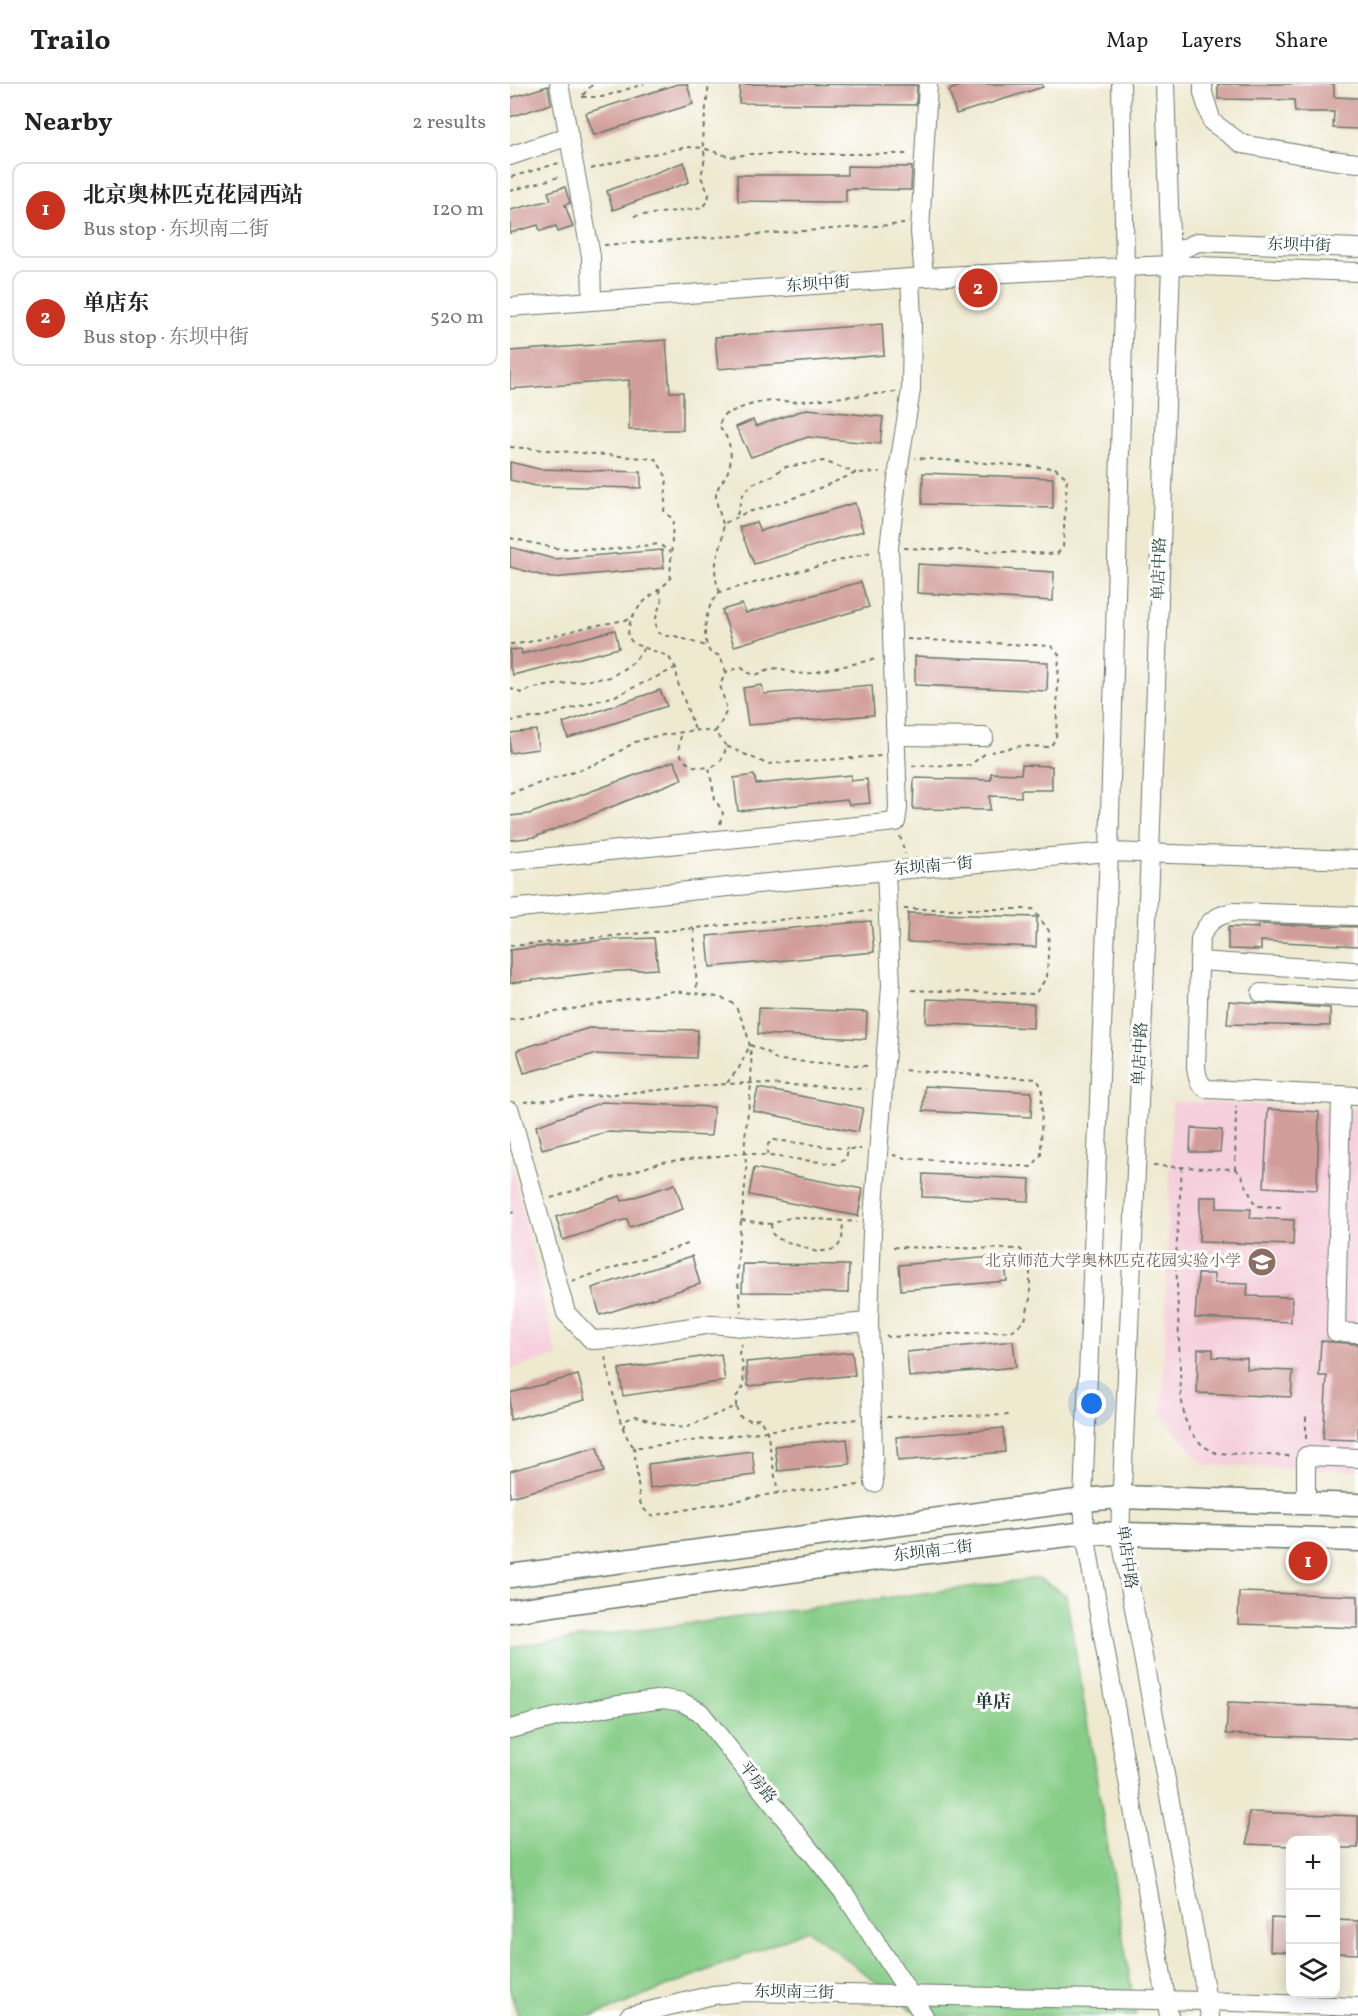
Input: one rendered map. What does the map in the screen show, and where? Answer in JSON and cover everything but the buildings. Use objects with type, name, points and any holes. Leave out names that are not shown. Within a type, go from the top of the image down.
[{"type":"main road","name":"东坝南二街","points":[[510,1576],[1083,1500],[1120,1497],[1358,1505]]},
{"type":"main road","name":"东坝南二街","points":[[510,1611],[904,1555],[1085,1533],[1358,1540]]},
{"type":"street","points":[[559,84],[591,256],[592,302]]},
{"type":"street","points":[[510,861],[896,822],[898,808],[889,548],[911,390],[912,320],[917,278],[928,84]]},
{"type":"street","points":[[1120,84],[1125,267],[1109,852],[1083,1500],[1085,1533],[1168,2009]]},
{"type":"street","name":"单店中路","points":[[1165,84],[1171,260],[1150,853],[1120,1533],[1209,2009]]},
{"type":"street","points":[[1203,84],[1203,93],[1212,122],[1242,144],[1358,163]]},
{"type":"street","points":[[510,156],[568,136]]},
{"type":"street","name":"东坝中街","points":[[1171,260],[1198,242],[1358,248]]},
{"type":"street","name":"东坝中街","points":[[1171,260],[1358,272]]},
{"type":"street","name":"东坝中街","points":[[510,307],[917,278],[1125,267],[1171,260],[1358,261]]},
{"type":"street","points":[[896,736],[984,737]]},
{"type":"street","name":"东坝南一街","points":[[510,909],[886,871],[1109,852],[1358,860]]},
{"type":"street","points":[[874,1483],[869,1322],[872,1223],[891,986],[886,871]]},
{"type":"street","points":[[1358,916],[1233,912],[1216,916],[1203,931],[1200,939],[1197,1074],[1202,1087],[1208,1089],[1349,1095],[1336,1332],[1358,1333]]},
{"type":"street","points":[[1199,961],[1354,971]]},
{"type":"street","points":[[1261,993],[1358,998]]},
{"type":"street","points":[[516,1107],[535,1203],[566,1313],[591,1340],[712,1324],[772,1330],[869,1322]]},
{"type":"street","points":[[1306,1503],[1306,1456],[1358,1458]]},
{"type":"street","name":"平房路","points":[[510,1729],[581,1712],[664,1699],[682,1702],[700,1712],[844,1893],[924,2016]]},
{"type":"street","name":"东坝南三街","points":[[629,2016],[712,1995],[746,1992],[911,1996],[1168,2009],[1358,2007]]},
{"type":"path","points":[[593,84],[582,97],[602,97],[644,84]]},
{"type":"path","points":[[634,216],[703,208],[708,201],[709,194],[701,177],[705,158],[702,139],[703,121],[709,84]]},
{"type":"path","points":[[511,177],[624,160],[687,147],[703,148],[730,157],[749,154],[924,154]]},
{"type":"path","points":[[510,191],[574,166]]},
{"type":"path","points":[[589,246],[920,223]]},
{"type":"path","points":[[720,592],[715,580],[716,556],[724,532],[716,495],[721,481],[728,472],[731,457],[730,445],[725,433],[719,427],[722,416],[741,407],[777,399],[792,402],[911,390]]},
{"type":"path","points":[[510,447],[656,459],[667,478],[664,512],[673,519],[670,579],[644,601],[631,619],[628,637],[634,644],[668,656],[676,668],[678,683],[695,730]]},
{"type":"path","points":[[737,516],[742,496],[752,484],[770,477],[785,466],[823,461],[856,473]]},
{"type":"path","points":[[715,732],[722,723],[726,710],[720,685],[726,672],[720,656],[710,652],[706,646],[707,612],[711,600],[720,592],[889,548],[1057,554],[1063,547],[1067,478],[1055,468],[899,464],[856,473],[805,494],[737,516],[723,524]]},
{"type":"path","points":[[510,538],[555,548],[606,550],[659,544],[670,552]]},
{"type":"path","points":[[659,589],[662,601],[656,613],[657,632],[664,636],[675,636],[706,646]]},
{"type":"path","points":[[510,644],[525,643],[587,627],[631,619]]},
{"type":"path","points":[[510,793],[605,760],[635,742],[695,730],[715,732],[726,746],[768,764],[896,760],[970,765],[985,753],[1020,746],[1050,747],[1056,738],[1059,655],[1051,646],[892,648],[812,673],[797,674],[780,668],[769,669],[756,675],[742,667],[726,672]]},
{"type":"path","points":[[510,688],[521,693],[533,688],[611,677],[634,662],[644,648]]},
{"type":"path","points":[[510,721],[546,716],[615,696],[676,668]]},
{"type":"path","points":[[683,732],[678,740],[679,751],[684,760],[693,766],[709,768],[718,765],[724,756],[726,746]]},
{"type":"path","points":[[709,768],[715,800],[723,813],[720,825],[723,839]]},
{"type":"path","points":[[896,822],[909,869]]},
{"type":"path","points":[[510,946],[887,909],[1033,909],[1049,931],[1047,977],[1035,994],[909,990],[891,986]]},
{"type":"path","points":[[693,928],[697,994]]},
{"type":"path","points":[[510,1020],[674,991],[717,997],[730,1002],[736,1008],[747,1030],[753,1083],[745,1141],[747,1173],[738,1247],[736,1288],[745,1328],[739,1353],[744,1386],[739,1392],[736,1406],[739,1416],[752,1421],[759,1418],[767,1431],[778,1493]]},
{"type":"path","points":[[750,1045],[767,1052],[777,1060],[1037,1079],[1042,1088],[1041,1155],[1032,1167],[905,1158],[879,1151],[774,1140],[768,1144],[767,1155]]},
{"type":"path","points":[[726,1084],[739,1068],[750,1045]]},
{"type":"path","points":[[516,1107],[726,1084],[753,1083],[884,1090]]},
{"type":"path","points":[[1234,1170],[1236,1118]]},
{"type":"path","points":[[535,1203],[662,1162],[746,1153],[837,1164],[846,1159],[848,1149]]},
{"type":"path","points":[[1136,1165],[1234,1170],[1241,1174],[1257,1206],[1283,1207]]},
{"type":"path","points":[[1182,1167],[1176,1256],[1181,1396],[1185,1419],[1190,1431],[1203,1446],[1216,1453],[1283,1456]]},
{"type":"path","points":[[510,1213],[514,1212]]},
{"type":"path","points":[[741,1220],[771,1224],[792,1217],[872,1223]]},
{"type":"path","points":[[771,1224],[772,1233],[776,1238],[817,1252],[836,1249],[842,1240],[843,1221]]},
{"type":"path","points":[[558,1285],[691,1243]]},
{"type":"path","points":[[869,1322],[889,1337],[1012,1331],[1025,1320],[1030,1299],[1030,1259],[1020,1249],[871,1247]]},
{"type":"path","points":[[601,1340],[623,1428],[627,1440],[634,1447],[640,1502],[651,1516],[778,1493],[874,1483]]},
{"type":"path","points":[[623,1428],[626,1420],[636,1416],[664,1425],[685,1428],[736,1406]]},
{"type":"path","points":[[1306,1414],[1306,1456]]},
{"type":"path","points":[[634,1447],[872,1417],[1013,1415]]},
{"type":"shaded area","name":"北京师范大学奥林匹克花园实验小学","points":[[1172,1101],[1358,1109],[1358,1471],[1204,1465],[1162,1415]]},
{"type":"shaded area","points":[[510,1158],[557,1356],[510,1369]]},
{"type":"green space","points":[[1039,1578],[1066,1595],[1136,2016],[920,2016],[808,1930],[594,2016],[518,2016],[510,1990],[510,1647]]},
{"type":"place","name":"单店东","points":[[978,288]]},
{"type":"place","name":"北京师范大学奥林匹克花园实验小学","points":[[1262,1262]]},
{"type":"place","name":"北京奥林匹克花园西站","points":[[1308,1561]]},
{"type":"district","name":"单店","points":[[993,1702]]}]
